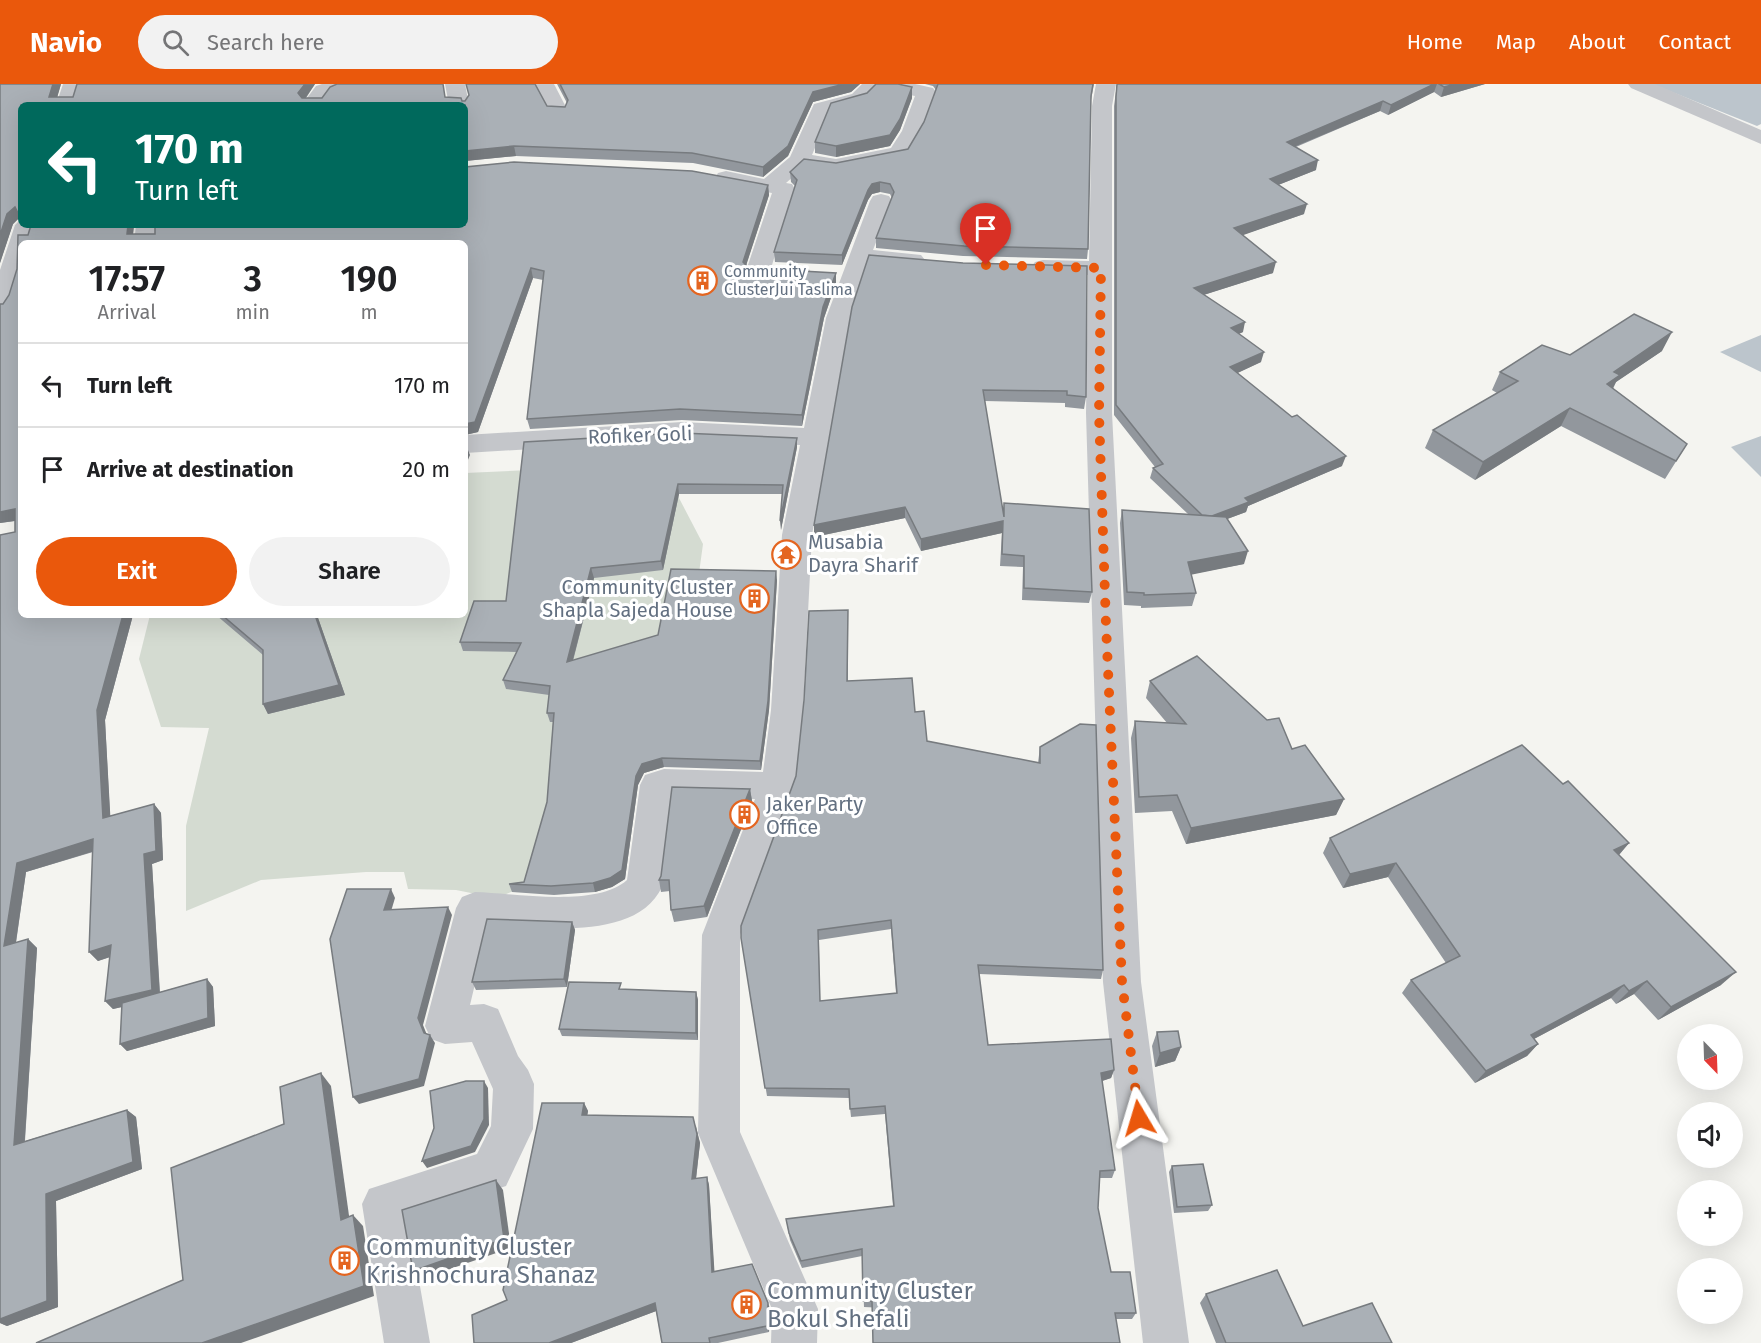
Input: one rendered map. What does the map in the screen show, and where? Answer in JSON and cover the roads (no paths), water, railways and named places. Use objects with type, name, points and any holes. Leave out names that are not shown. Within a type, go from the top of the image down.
[{"type":"street","points":[[67,102],[72,84]]},
{"type":"street","points":[[314,102],[323,90],[342,84]]},
{"type":"street","points":[[455,84],[458,102]]},
{"type":"street","points":[[544,84],[558,111]]},
{"type":"street","points":[[769,186],[799,160],[821,108],[859,98],[873,84]]},
{"type":"street","points":[[799,160],[836,165],[898,153],[912,131],[926,92],[883,84]]},
{"type":"street","points":[[1106,84],[1102,106],[1101,460],[1122,982],[1166,1343]]},
{"type":"street","points":[[1638,84],[1761,138]]},
{"type":"street","points":[[704,174],[784,189],[758,271],[940,263]]},
{"type":"street","points":[[794,1343],[795,1309],[719,1133],[721,935],[778,786],[787,710],[797,535],[838,318],[839,269],[881,201]]},
{"type":"street","points":[[0,307],[15,240]]},
{"type":"street","points":[[1009,266],[1101,268]]},
{"type":"street","name":"Rofiker Goli","points":[[468,444],[682,431],[815,437]]},
{"type":"street","points":[[407,1343],[384,1204],[491,1171],[512,1129],[514,1084],[503,1069],[484,1022],[445,1026],[475,908],[589,912],[620,905],[633,898],[644,887],[657,785],[664,783],[778,786]]},
{"type":"place","name":"Community ClusterJui Taslima","points":[[703,280]]},
{"type":"place","name":"Musabia Dayra Sharif","points":[[787,554]]},
{"type":"place","name":"Community Cluster Shapla Sajeda House","points":[[754,599]]},
{"type":"place","name":"Jaker Party Office","points":[[745,815]]},
{"type":"place","name":"Community Cluster Krishnochura Shanaz","points":[[345,1261]]},
{"type":"place","name":"Community Cluster Bokul Shefali","points":[[746,1305]]}]
